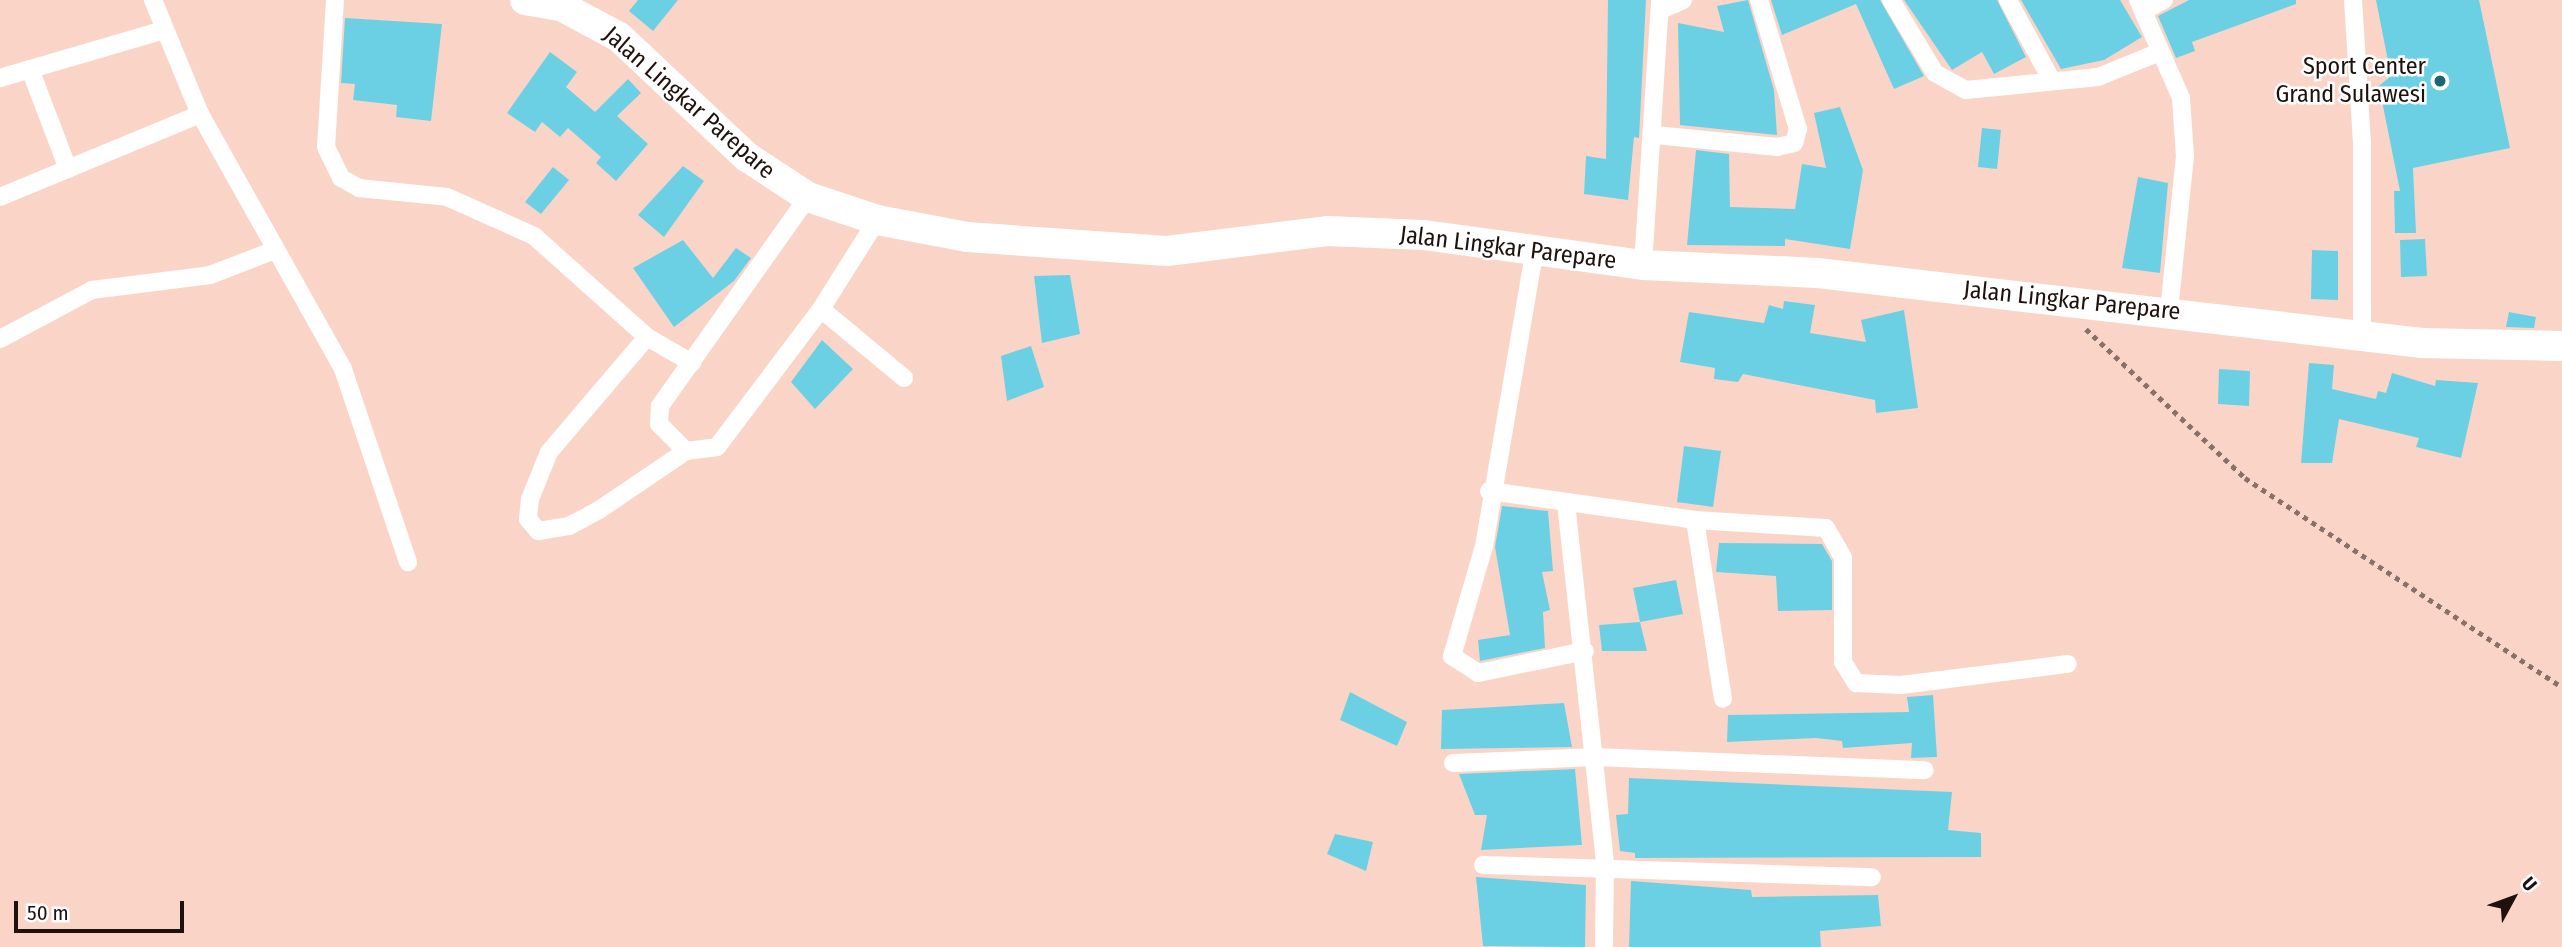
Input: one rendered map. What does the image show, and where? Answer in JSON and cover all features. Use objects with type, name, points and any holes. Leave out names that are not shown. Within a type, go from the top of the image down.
[{"type":"highway","name":"Jalan Lingkar Parepare","points":[[525,0],[563,7],[619,37],[756,164],[808,197],[877,220],[967,237],[1111,250],[1167,251],[1365,231],[1535,248],[1643,265],[1818,273],[2169,310],[2475,348],[2562,346]]},
{"type":"street","points":[[153,0],[200,114],[343,369],[408,562]]},
{"type":"street","points":[[335,0],[326,147],[341,178],[359,188],[447,197],[534,236],[647,337],[692,363]]},
{"type":"street","points":[[1643,265],[1655,135],[1661,5],[1684,0]]},
{"type":"street","points":[[1655,135],[1777,148],[1794,143],[1798,129],[1759,0]]},
{"type":"street","points":[[1891,0],[1948,84],[1966,90],[2098,77],[2160,52]]},
{"type":"street","points":[[2008,0],[2053,81]]},
{"type":"street","points":[[2164,0],[2140,6],[2181,98],[2185,156],[2169,310]]},
{"type":"street","points":[[2353,0],[2362,143],[2362,336]]},
{"type":"street","points":[[0,79],[164,30]]},
{"type":"street","points":[[30,69],[68,169]]},
{"type":"street","points":[[0,197],[200,114]]},
{"type":"street","points":[[686,451],[666,435],[658,415],[808,197]]},
{"type":"street","points":[[647,337],[549,452],[528,519],[538,531],[569,526],[686,451],[717,447],[821,309],[877,220]]},
{"type":"street","points":[[1535,248],[1489,491],[1481,557],[1452,656],[1478,673],[1586,651]]},
{"type":"street","points":[[0,339],[92,290],[210,275],[275,250]]},
{"type":"street","points":[[821,309],[904,377]]},
{"type":"street","points":[[1489,491],[1695,520],[1833,532],[1843,558],[1843,662],[1856,683],[1901,684],[2068,664]]},
{"type":"street","points":[[1566,503],[1586,651],[1605,864],[1604,947]]},
{"type":"street","points":[[1695,520],[1723,698]]},
{"type":"street","points":[[1453,763],[1595,757],[1925,771]]},
{"type":"street","points":[[1483,865],[1605,864],[1872,877]]},
{"type":"path","points":[[2082,326],[2245,478],[2562,687]]},
{"type":"building","points":[[638,0],[678,0],[653,31],[629,11]]},
{"type":"building","points":[[1608,0],[1646,0],[1639,138],[1634,137],[1628,200],[1584,194],[1586,156],[1606,159]]},
{"type":"building","points":[[1748,0],[1774,90],[1777,135],[1680,125],[1678,23],[1724,32],[1717,6]]},
{"type":"building","points":[[1771,0],[1880,0],[1924,76],[1894,89],[1856,4],[1782,35]]},
{"type":"building","points":[[1904,0],[1997,0],[2026,57],[1994,74],[1982,52],[1952,70]]},
{"type":"building","points":[[2021,0],[2120,0],[2142,37],[2104,60],[2061,69]]},
{"type":"building","points":[[2189,0],[2296,0],[2296,4],[2192,42],[2195,51],[2176,58],[2158,16]]},
{"type":"building","name":"Sport Center Grand Sulawesi","points":[[2376,0],[2479,0],[2510,148],[2413,168],[2416,233],[2395,233],[2394,191],[2400,191],[2379,86],[2391,76]]},
{"type":"building","points":[[345,18],[442,24],[431,121],[396,117],[397,105],[353,100],[355,84],[341,83]]},
{"type":"building","points":[[550,52],[577,72],[566,87],[595,112],[628,79],[641,93],[617,116],[648,144],[616,181],[596,163],[601,157],[568,128],[560,137],[542,122],[535,132],[507,113]]},
{"type":"building","points":[[1840,107],[1863,170],[1850,249],[1785,239],[1785,246],[1687,245],[1696,150],[1729,154],[1730,207],[1795,209],[1802,164],[1826,168],[1814,113]]},
{"type":"building","points":[[1982,128],[2001,130],[1997,169],[1978,167]]},
{"type":"building","points":[[683,166],[704,181],[664,237],[638,215]]},
{"type":"building","points":[[553,167],[569,180],[541,214],[525,202]]},
{"type":"building","points":[[2138,177],[2168,183],[2160,273],[2122,268]]},
{"type":"building","points":[[2425,239],[2427,276],[2401,277],[2400,240]]},
{"type":"building","points":[[683,240],[713,278],[736,248],[751,258],[734,281],[674,327],[633,268]]},
{"type":"building","points":[[2312,250],[2338,251],[2338,300],[2311,299]]},
{"type":"building","points":[[1070,275],[1080,334],[1042,343],[1034,276]]},
{"type":"building","points":[[1784,301],[1815,305],[1810,333],[1866,342],[1861,320],[1904,310],[1918,408],[1876,413],[1875,400],[1743,374],[1738,382],[1714,379],[1715,368],[1680,362],[1689,312],[1764,323],[1769,305],[1783,309]]},
{"type":"building","points":[[2509,312],[2536,317],[2534,328],[2506,327]]},
{"type":"building","points":[[822,340],[853,369],[815,409],[791,382]]},
{"type":"building","points":[[1031,346],[1044,387],[1007,401],[1001,356]]},
{"type":"building","points":[[2309,363],[2334,365],[2332,389],[2376,399],[2378,391],[2386,393],[2392,373],[2435,386],[2436,380],[2478,383],[2461,458],[2416,447],[2419,438],[2339,419],[2332,463],[2301,463]]},
{"type":"building","points":[[2219,369],[2250,371],[2249,406],[2218,404]]},
{"type":"building","points":[[1684,446],[1721,451],[1713,507],[1677,502]]},
{"type":"building","points":[[1502,506],[1548,511],[1553,571],[1542,572],[1550,610],[1543,612],[1545,648],[1480,661],[1478,640],[1510,635],[1495,547]]},
{"type":"building","points":[[1719,543],[1822,544],[1832,561],[1832,610],[1778,611],[1776,576],[1716,572]]},
{"type":"building","points":[[1676,580],[1683,614],[1640,622],[1633,588]]},
{"type":"building","points":[[1640,622],[1647,651],[1602,651],[1599,625]]},
{"type":"building","points":[[1350,692],[1407,722],[1397,746],[1340,720]]},
{"type":"building","points":[[1933,695],[1937,757],[1911,758],[1912,743],[1843,748],[1842,741],[1816,738],[1727,742],[1728,715],[1909,712],[1907,697]]},
{"type":"building","points":[[1564,703],[1572,747],[1441,749],[1442,710]]},
{"type":"building","points":[[1575,769],[1582,845],[1481,850],[1487,815],[1475,815],[1459,774]]},
{"type":"building","points":[[1629,778],[1952,792],[1948,830],[1981,833],[1981,857],[1635,858],[1635,853],[1620,851],[1616,815],[1628,814]]},
{"type":"building","points":[[1335,834],[1373,842],[1366,871],[1327,854]]},
{"type":"building","points":[[1476,877],[1586,885],[1585,947],[1483,946]]},
{"type":"building","points":[[1631,881],[1751,890],[1752,897],[1878,895],[1881,926],[1820,931],[1821,947],[1629,947]]},
{"type":"place","name":"Sport Center Grand Sulawesi","points":[[2440,81]]}]
